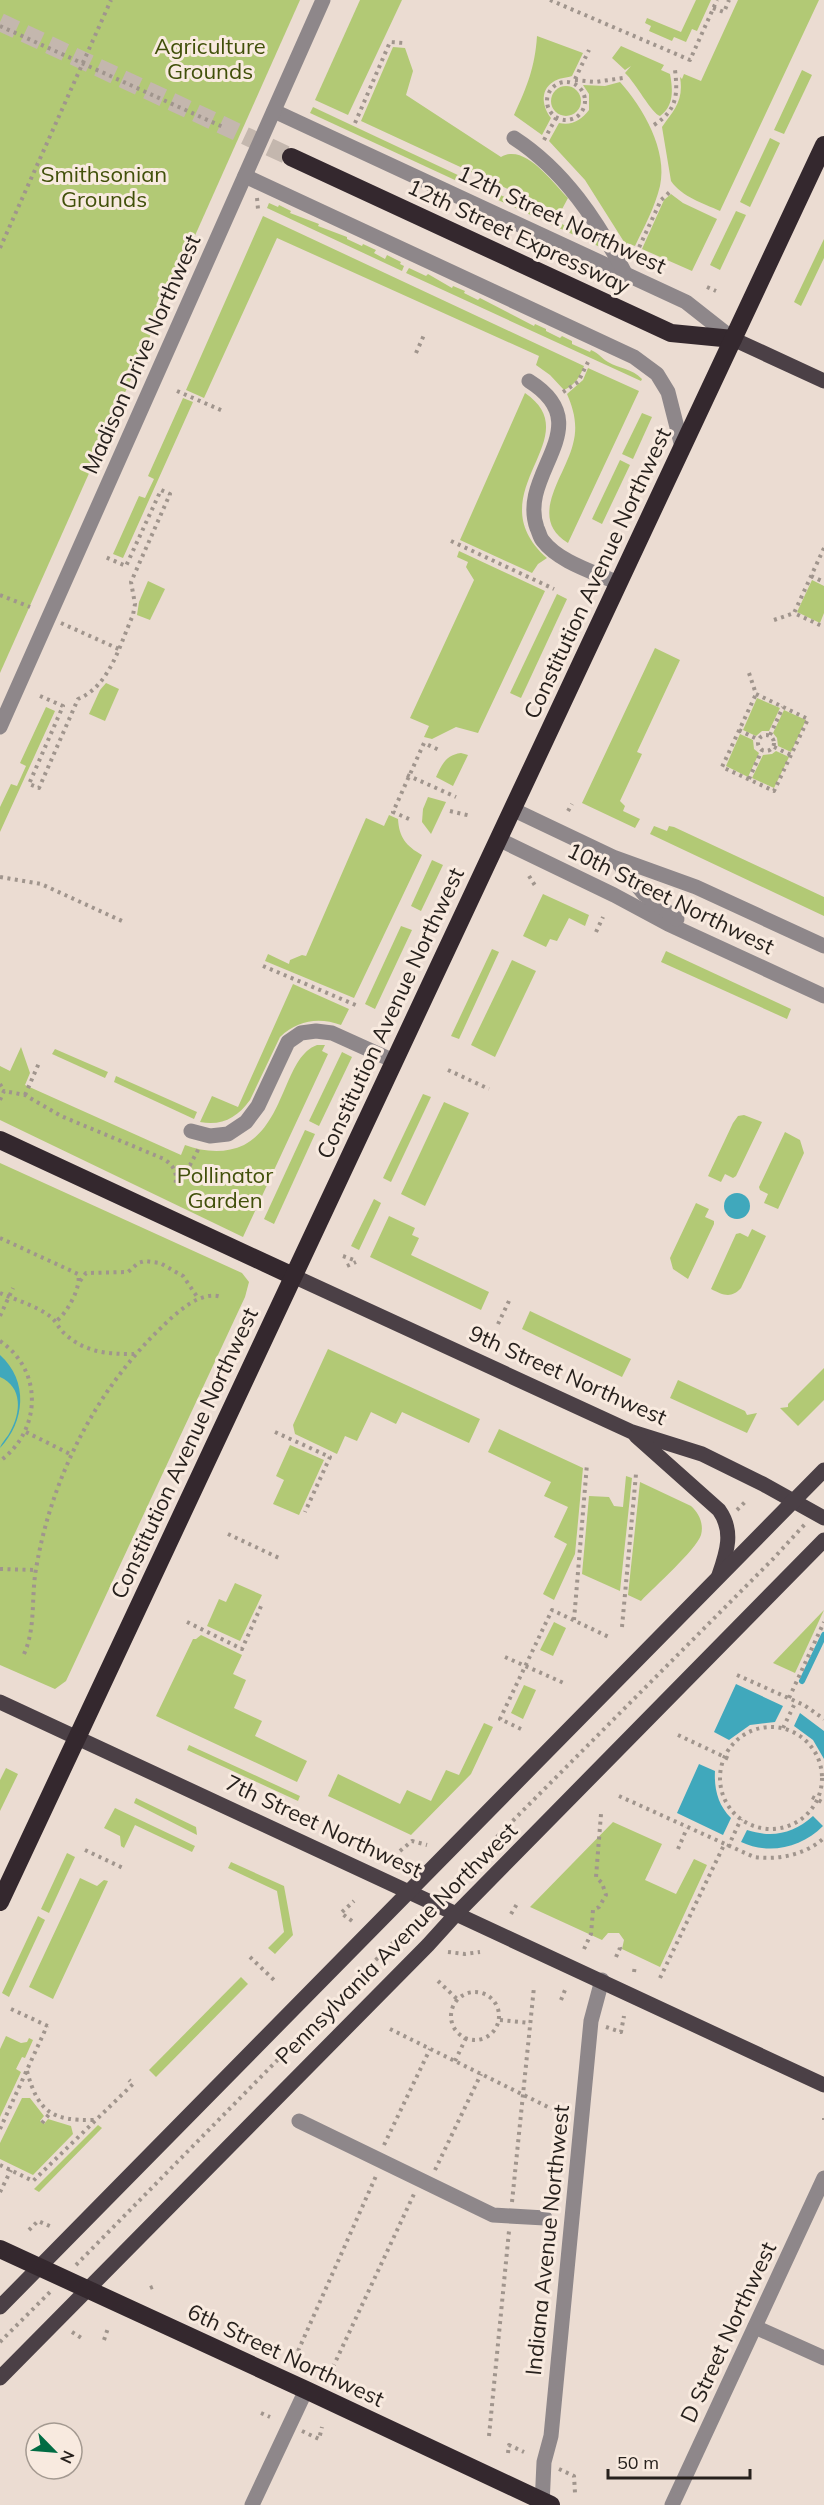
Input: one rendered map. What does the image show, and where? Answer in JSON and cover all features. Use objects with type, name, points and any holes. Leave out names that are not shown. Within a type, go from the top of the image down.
[{"type":"highway","name":"Constitution Avenue Northwest","points":[[0,1902],[824,145]]},
{"type":"highway","name":"12th Street Expressway","points":[[291,157],[671,333],[733,339]]},
{"type":"highway","points":[[0,1140],[293,1276]]},
{"type":"highway","name":"6th Street Northwest","points":[[0,2250],[306,2390],[545,2504]]},
{"type":"main road","name":"12th Street Northwest","points":[[733,339],[824,381]]},
{"type":"main road","name":"9th Street Northwest","points":[[293,1276],[632,1432],[702,1454],[820,1515]]},
{"type":"main road","points":[[632,1432],[719,1509],[727,1520],[729,1540],[718,1576]]},
{"type":"main road","name":"Pennsylvania Avenue Northwest","points":[[0,2307],[824,1470]]},
{"type":"main road","name":"Pennsylvania Avenue Northwest","points":[[0,2378],[428,1946],[457,1913],[824,1540]]},
{"type":"main road","name":"7th Street Northwest","points":[[0,1702],[824,2085]]},
{"type":"street","name":"Madison Drive Northwest","points":[[0,727],[323,0]]},
{"type":"street","name":"12th Street Northwest","points":[[274,111],[686,302],[733,339]]},
{"type":"street","points":[[514,138],[552,168],[574,191],[607,240],[625,273]]},
{"type":"street","points":[[245,176],[634,357],[657,374],[665,387],[682,447]]},
{"type":"street","points":[[529,381],[548,395],[560,422],[557,441],[533,500],[533,517],[542,540],[568,560],[618,583]]},
{"type":"street","name":"10th Street Northwest","points":[[512,809],[613,857],[696,887],[824,946]]},
{"type":"street","name":"10th Street Northwest","points":[[498,839],[668,924],[824,996]]},
{"type":"street","points":[[613,857],[644,894],[674,918],[824,986]]},
{"type":"street","points":[[191,1131],[210,1136],[228,1134],[246,1122],[258,1106],[288,1042],[301,1033],[316,1030],[332,1033],[394,1061]]},
{"type":"street","name":"Indiana Avenue Northwest","points":[[545,2504],[544,2462],[551,2436],[591,2021],[602,1980]]},
{"type":"street","points":[[299,2121],[493,2215],[545,2218]]},
{"type":"street","name":"D Street Northwest","points":[[672,2505],[824,2178]]},
{"type":"street","points":[[755,2327],[824,2358]]},
{"type":"street","points":[[252,2505],[306,2390]]},
{"type":"path","points":[[0,248],[111,0]]},
{"type":"path","points":[[550,0],[690,60],[717,0]]},
{"type":"path","points":[[713,8],[724,12],[729,0]]},
{"type":"path","points":[[0,26],[224,127]]},
{"type":"path","points":[[355,123],[390,42],[404,43]]},
{"type":"path","points":[[574,81],[589,50]]},
{"type":"path","points":[[654,125],[666,117],[675,98],[675,70]]},
{"type":"path","points":[[574,81],[584,94],[584,107],[576,118],[563,120],[556,118],[548,108],[547,96],[559,82],[574,81],[595,82],[623,78]]},
{"type":"path","points":[[544,140],[556,118]]},
{"type":"path","points":[[636,254],[661,201],[672,190]]},
{"type":"path","points":[[707,287],[716,291]]},
{"type":"path","points":[[416,352],[424,335]]},
{"type":"path","points":[[563,393],[578,382],[588,362]]},
{"type":"path","points":[[177,391],[223,411]]},
{"type":"path","points":[[40,696],[63,706],[29,784],[39,788],[78,699],[96,688],[104,678],[119,649],[133,615],[134,595],[131,582],[170,494],[161,490],[126,566],[104,556]]},
{"type":"path","points":[[451,541],[554,590]]},
{"type":"path","points":[[794,613],[824,548]]},
{"type":"path","points":[[811,576],[824,582]]},
{"type":"path","points":[[0,595],[30,607]]},
{"type":"path","points":[[774,620],[794,613],[822,626],[824,619]]},
{"type":"path","points":[[67,626],[119,649]]},
{"type":"path","points":[[749,672],[756,694],[722,766],[774,791],[808,719],[756,694]]},
{"type":"path","points":[[770,735],[783,707]]},
{"type":"path","points":[[739,730],[759,740]]},
{"type":"path","points":[[763,735],[770,735],[774,739],[774,747],[769,751],[762,750],[758,745],[759,740],[763,735]]},
{"type":"path","points":[[409,819],[393,812],[408,776],[424,743],[439,750]]},
{"type":"path","points":[[774,747],[792,755]]},
{"type":"path","points":[[749,779],[762,750]]},
{"type":"path","points":[[408,776],[456,797]]},
{"type":"path","points":[[568,811],[572,804]]},
{"type":"path","points":[[450,811],[471,816]]},
{"type":"path","points":[[529,876],[536,887],[538,880]]},
{"type":"path","points":[[0,877],[41,884],[122,921]]},
{"type":"path","points":[[596,932],[603,917]]},
{"type":"path","points":[[263,966],[358,1006]]},
{"type":"path","points":[[25,1095],[39,1063]]},
{"type":"path","points":[[448,1070],[489,1089]]},
{"type":"path","points":[[0,1084],[4,1091],[25,1095],[61,1116],[164,1159],[176,1172],[175,1186]]},
{"type":"path","points":[[0,1100],[4,1091]]},
{"type":"path","points":[[176,1172],[190,1165],[200,1147]]},
{"type":"path","points":[[0,1238],[78,1274],[80,1281]]},
{"type":"path","points":[[343,1256],[357,1261],[347,1266]]},
{"type":"path","points":[[55,1322],[64,1316],[86,1273],[128,1272],[138,1263],[145,1261],[160,1263],[183,1276],[198,1298]]},
{"type":"path","points":[[0,1316],[13,1288]]},
{"type":"path","points":[[0,1293],[52,1317],[72,1340],[89,1350],[106,1354],[135,1354]]},
{"type":"path","points":[[24,1654],[31,1639],[36,1570],[50,1511],[72,1455],[106,1394],[135,1354],[168,1321],[198,1298],[215,1294],[221,1297]]},
{"type":"path","points":[[498,1323],[509,1301]]},
{"type":"path","points":[[0,1341],[20,1360],[29,1377],[33,1396],[32,1415],[26,1432],[13,1452],[0,1461]]},
{"type":"path","points":[[26,1432],[72,1455]]},
{"type":"path","points":[[275,1432],[330,1457],[305,1512]]},
{"type":"path","points":[[573,1620],[587,1464]]},
{"type":"path","points":[[622,1627],[636,1474]]},
{"type":"path","points":[[104,2248],[97,2245],[433,1902],[773,1559],[820,1515]]},
{"type":"path","points":[[228,1534],[279,1558]]},
{"type":"path","points":[[0,1569],[36,1570]]},
{"type":"path","points":[[187,1622],[242,1649],[262,1604]]},
{"type":"path","points":[[521,1729],[500,1719],[552,1610],[611,1638]]},
{"type":"path","points":[[789,1698],[824,1622]]},
{"type":"path","points":[[505,1657],[566,1684]]},
{"type":"path","points":[[738,1675],[796,1701],[824,1719]]},
{"type":"path","points":[[783,1728],[796,1701]]},
{"type":"path","points":[[766,1727],[783,1728],[799,1734],[811,1745],[819,1760],[823,1776],[813,1808],[801,1820],[786,1827],[769,1829],[753,1826],[741,1819],[727,1804],[721,1788],[720,1771],[735,1741],[750,1731],[766,1727]]},
{"type":"path","points":[[678,1735],[727,1758]]},
{"type":"path","points":[[619,1796],[745,1855],[769,1859],[797,1854],[824,1838]]},
{"type":"path","points":[[815,1798],[824,1803]]},
{"type":"path","points":[[584,1949],[591,1934],[593,1910],[599,1907],[606,1895],[602,1882],[596,1877],[601,1814]]},
{"type":"path","points":[[660,1977],[741,1819]]},
{"type":"path","points":[[678,1849],[687,1828]]},
{"type":"path","points":[[400,1851],[412,1841],[427,1845]]},
{"type":"path","points":[[86,1850],[123,1868]]},
{"type":"path","points":[[352,1921],[341,1913],[354,1901]]},
{"type":"path","points":[[511,1914],[517,1904]]},
{"type":"path","points":[[616,1957],[619,1945]]},
{"type":"path","points":[[448,1952],[465,1954],[480,1952]]},
{"type":"path","points":[[250,1957],[274,1980]]},
{"type":"path","points":[[634,1972],[635,1966]]},
{"type":"path","points":[[438,1981],[457,1999]]},
{"type":"path","points":[[561,2000],[566,1990]]},
{"type":"path","points":[[470,1991],[486,1993],[498,2005],[500,2020],[496,2029],[484,2039],[476,2040],[466,2038],[455,2030],[452,2023],[452,2007],[457,1999],[470,1991]]},
{"type":"path","points":[[0,2129],[48,2027],[11,2009]]},
{"type":"path","points":[[602,2025],[621,2032],[624,2016]]},
{"type":"path","points":[[500,2020],[530,2024]]},
{"type":"path","points":[[390,2029],[552,2109]]},
{"type":"path","points":[[455,2061],[466,2038]]},
{"type":"path","points":[[295,2352],[430,2049]]},
{"type":"path","points":[[27,2071],[36,2098],[41,2106],[50,2113],[68,2119],[95,2120]]},
{"type":"path","points":[[334,2374],[334,2367],[481,2074]]},
{"type":"path","points":[[0,2165],[33,2181],[133,2084],[129,2080]]},
{"type":"path","points":[[42,2122],[50,2113]]},
{"type":"path","points":[[0,2192],[11,2170]]},
{"type":"path","points":[[29,2230],[38,2222],[52,2227]]},
{"type":"path","points":[[104,2340],[108,2328]]},
{"type":"path","points":[[72,2332],[83,2339]]},
{"type":"path","points":[[261,2413],[270,2417]]},
{"type":"path","points":[[302,2431],[320,2439],[322,2427]]},
{"type":"path","points":[[508,2453],[509,2445],[524,2452]]},
{"type":"path","points":[[559,2469],[574,2476],[575,2493]]},
{"type":"green space","name":"Smithsonian Grounds","points":[[0,0],[300,0],[0,673]]},
{"type":"green space","points":[[360,0],[402,0],[348,115],[315,100]]},
{"type":"green space","points":[[696,0],[711,0],[697,31],[692,29],[686,42],[674,37],[672,41],[649,31],[651,26],[645,23],[647,18],[681,32]]},
{"type":"green space","points":[[738,0],[819,0],[720,211],[687,195],[671,181],[662,127],[679,99],[680,77],[682,79],[684,74],[701,81]]},
{"type":"green space","points":[[537,36],[583,53],[572,76],[555,81],[546,90],[544,105],[551,118],[542,135],[514,115],[530,77]]},
{"type":"green space","points":[[621,46],[664,65],[661,70],[670,74],[672,86],[670,103],[660,116],[625,73],[631,66],[625,70],[612,58]]},
{"type":"green space","points":[[393,47],[405,48],[413,71],[406,95],[501,157],[510,154],[519,155],[538,166],[568,198],[560,213],[361,121]]},
{"type":"green space","points":[[802,70],[812,75],[784,134],[774,130]]},
{"type":"green space","points":[[620,82],[637,104],[652,130],[662,173],[658,194],[635,246],[627,243],[626,245],[585,180],[549,141],[559,123],[568,124],[576,121],[589,110],[589,94],[583,85],[605,86]]},
{"type":"green space","points":[[566,86],[572,87],[580,95],[580,107],[572,115],[566,116],[560,115],[552,107],[551,101],[552,95],[560,87]]},
{"type":"green space","points":[[313,107],[598,241],[600,247],[310,113]]},
{"type":"green space","points":[[770,138],[780,143],[750,207],[740,202]]},
{"type":"green space","points":[[671,194],[683,203],[717,219],[692,271],[642,249],[664,200]]},
{"type":"green space","points":[[269,203],[278,207],[279,205],[291,211],[290,213],[319,224],[318,226],[376,250],[374,253],[385,259],[387,255],[401,262],[400,264],[404,266],[402,271],[267,208]]},
{"type":"green space","points":[[736,211],[746,215],[720,270],[710,265]]},
{"type":"green space","points":[[263,216],[584,366],[581,374],[564,390],[550,375],[536,365],[539,356],[277,238],[204,398],[186,390]]},
{"type":"green space","points":[[824,239],[824,258],[801,306],[794,302]]},
{"type":"green space","points":[[409,268],[426,276],[428,274],[452,288],[453,286],[465,291],[464,293],[478,300],[480,298],[560,338],[562,336],[572,341],[572,344],[590,352],[591,350],[608,362],[642,379],[641,381],[406,273]]},
{"type":"green space","points":[[588,368],[639,391],[568,543],[556,533],[550,522],[549,509],[573,444],[574,418],[567,394],[583,380]]},
{"type":"green space","points":[[525,393],[542,410],[546,429],[542,448],[525,489],[522,511],[528,534],[547,558],[538,564],[532,573],[460,540]]},
{"type":"green space","points":[[183,398],[193,402],[123,558],[113,554],[139,496],[145,498],[154,479],[148,476]]},
{"type":"green space","points":[[642,413],[652,417],[633,459],[622,454]]},
{"type":"green space","points":[[620,460],[630,465],[602,524],[592,519]]},
{"type":"green space","points":[[459,551],[545,591],[478,733],[456,727],[432,739],[424,737],[429,726],[410,718],[474,580],[466,567],[468,562],[457,557]]},
{"type":"green space","points":[[812,580],[824,586],[824,613],[820,623],[797,612]]},
{"type":"green space","points":[[148,581],[165,589],[150,620],[137,615],[139,602]]},
{"type":"green space","points":[[557,594],[567,599],[521,698],[510,693]]},
{"type":"green space","points":[[655,648],[680,660],[637,752],[642,754],[620,801],[625,806],[623,811],[640,819],[635,828],[582,803]]},
{"type":"green space","points":[[106,683],[119,689],[105,721],[89,714],[100,690]]},
{"type":"green space","points":[[757,698],[780,708],[769,731],[762,731],[756,736],[743,730]]},
{"type":"green space","points":[[46,707],[55,711],[0,832],[0,807],[11,784],[17,786],[26,766],[20,763]]},
{"type":"green space","points":[[784,710],[806,720],[791,752],[778,746],[777,738],[773,733]]},
{"type":"green space","points":[[740,734],[753,740],[754,749],[759,753],[748,777],[726,766]]},
{"type":"green space","points":[[776,751],[789,757],[774,788],[752,778],[763,755]]},
{"type":"green space","points":[[461,753],[468,755],[453,786],[436,777],[445,761]]},
{"type":"green space","points":[[428,797],[446,802],[431,834],[422,822],[423,809]]},
{"type":"green space","points":[[389,815],[398,819],[404,840],[422,855],[354,998],[265,961],[268,954],[289,964],[290,960],[302,955],[306,956],[366,818],[384,826]]},
{"type":"green space","points":[[654,826],[667,831],[669,826],[674,827],[824,897],[824,916],[650,834]]},
{"type":"green space","points":[[432,860],[443,865],[421,911],[411,906]]},
{"type":"green space","points":[[543,894],[589,915],[585,926],[569,918],[557,941],[550,939],[546,947],[523,936]]},
{"type":"green space","points":[[401,926],[412,930],[375,1009],[365,1004]]},
{"type":"green space","points":[[492,949],[499,952],[459,1039],[451,1036]]},
{"type":"green space","points":[[666,951],[791,1009],[787,1019],[661,962]]},
{"type":"green space","points":[[512,960],[536,971],[495,1057],[471,1045]]},
{"type":"green space","points":[[293,984],[349,1009],[341,1025],[317,1021],[301,1024],[287,1031],[280,1037],[250,1100],[240,1112],[222,1122],[200,1122],[212,1096],[238,1107]]},
{"type":"green space","name":"Pollinator Garden","points":[[317,1045],[325,1045],[322,1051],[328,1054],[243,1237],[0,1120],[0,1066],[10,1071],[21,1047],[30,1073],[25,1085],[181,1155],[185,1145],[207,1150],[229,1150],[244,1145],[258,1135],[277,1107],[298,1063],[306,1052]]},
{"type":"green space","points":[[55,1049],[108,1072],[105,1078],[52,1054]]},
{"type":"green space","points":[[342,1052],[352,1057],[319,1126],[309,1121]]},
{"type":"green space","points":[[116,1076],[197,1112],[194,1119],[114,1082]]},
{"type":"green space","points":[[423,1094],[431,1097],[391,1182],[383,1178]]},
{"type":"green space","points":[[444,1102],[469,1113],[425,1206],[401,1194]]},
{"type":"green space","points":[[744,1115],[762,1122],[736,1176],[733,1178],[725,1174],[721,1182],[708,1176],[733,1123],[738,1116]]},
{"type":"green space","points":[[305,1130],[315,1134],[274,1224],[264,1219]]},
{"type":"green space","points":[[785,1132],[800,1140],[804,1153],[778,1209],[764,1203],[768,1194],[759,1187]]},
{"type":"green space","points":[[0,1163],[242,1273],[249,1282],[245,1297],[66,1681],[55,1689],[0,1665]]},
{"type":"green space","points":[[374,1199],[381,1203],[359,1250],[351,1246]]},
{"type":"green space","points":[[696,1203],[709,1209],[705,1217],[714,1221],[714,1224],[688,1279],[673,1269],[670,1258]]},
{"type":"green space","points":[[389,1216],[415,1228],[412,1235],[419,1238],[411,1255],[489,1292],[481,1310],[370,1257]]},
{"type":"green space","points":[[752,1229],[766,1236],[741,1288],[730,1295],[711,1289],[736,1234],[740,1233],[748,1237]]},
{"type":"green space","points":[[530,1311],[631,1359],[622,1377],[522,1329]]},
{"type":"green space","points":[[328,1349],[480,1419],[469,1443],[402,1412],[396,1424],[371,1412],[357,1441],[345,1436],[337,1454],[295,1434],[293,1425]]},
{"type":"green space","points":[[824,1368],[824,1400],[798,1426],[780,1408],[788,1407],[788,1404]]},
{"type":"green space","points":[[678,1380],[745,1411],[747,1415],[757,1413],[747,1433],[670,1398]]},
{"type":"green space","points":[[499,1429],[583,1468],[575,1554],[554,1600],[543,1594],[567,1544],[554,1537],[568,1507],[544,1496],[551,1482],[488,1452]]},
{"type":"green space","points":[[290,1445],[324,1460],[299,1515],[273,1504],[284,1480],[276,1476]]},
{"type":"green space","points":[[626,1476],[632,1478],[620,1591],[582,1574],[589,1496],[609,1497],[614,1506],[623,1507]]},
{"type":"green space","points":[[640,1482],[691,1506],[698,1515],[702,1527],[698,1542],[641,1601],[628,1595]]},
{"type":"green space","points":[[235,1583],[262,1595],[240,1641],[207,1626],[219,1599],[226,1602]]},
{"type":"green space","points":[[824,1610],[795,1673],[773,1663]]},
{"type":"green space","points":[[554,1622],[566,1628],[553,1656],[540,1650]]},
{"type":"green space","points":[[201,1635],[242,1655],[233,1674],[246,1680],[234,1708],[262,1721],[255,1736],[307,1761],[297,1782],[156,1716],[193,1639]]},
{"type":"green space","points":[[524,1685],[536,1690],[523,1719],[511,1713]]},
{"type":"green space","points":[[484,1723],[493,1727],[471,1774],[411,1835],[328,1796],[338,1774],[400,1804],[407,1790],[431,1801],[446,1770],[459,1775]]},
{"type":"green space","points":[[189,1745],[300,1796],[298,1801],[187,1750]]},
{"type":"green space","points":[[6,1768],[18,1774],[0,1811],[0,1780]]},
{"type":"green space","points":[[136,1798],[196,1827],[197,1835],[134,1803]]},
{"type":"green space","points":[[115,1808],[195,1846],[192,1852],[135,1825],[124,1848],[121,1846],[120,1836],[104,1828]]},
{"type":"green space","points":[[613,1822],[662,1844],[645,1880],[676,1894],[694,1859],[707,1865],[660,1967],[622,1949],[624,1940],[619,1933],[608,1933],[602,1940],[530,1907]]},
{"type":"green space","points":[[67,1853],[75,1857],[49,1913],[41,1909]]},
{"type":"green space","points":[[231,1862],[284,1886],[293,1935],[275,1954],[268,1948],[284,1932],[277,1891],[228,1868]]},
{"type":"green space","points":[[80,1878],[97,1886],[104,1880],[108,1881],[53,1999],[29,1987]]},
{"type":"green space","points":[[38,1916],[45,1920],[9,1997],[2,1993]]},
{"type":"green space","points":[[241,1977],[248,1984],[156,2077],[149,2070]]},
{"type":"green space","points":[[6,2036],[21,2043],[27,2042],[29,2038],[33,2040],[25,2058],[22,2057],[16,2069],[21,2072],[0,2117],[0,2049]]},
{"type":"green space","points":[[22,2098],[30,2098],[44,2116],[40,2121],[44,2124],[48,2119],[71,2126],[73,2134],[33,2175],[0,2159],[0,2143]]},
{"type":"green space","points":[[98,2125],[102,2128],[39,2192],[34,2189]]},
{"type":"water","points":[[737,1193],[746,1197],[750,1206],[746,1215],[737,1219],[728,1215],[724,1206],[728,1197]]},
{"type":"water","points":[[0,1355],[16,1377],[20,1402],[15,1426],[0,1448],[14,1425],[18,1401],[13,1387],[0,1377]]},
{"type":"water","points":[[736,1684],[783,1706],[775,1722],[750,1725],[729,1740],[714,1732]]},
{"type":"water","points":[[800,1713],[824,1731],[824,1759],[813,1740],[794,1726]]},
{"type":"water","points":[[699,1764],[715,1771],[718,1796],[723,1808],[731,1818],[723,1835],[677,1813]]},
{"type":"water","points":[[813,1816],[823,1826],[805,1840],[795,1844],[763,1848],[741,1842],[747,1830],[765,1834],[782,1833],[798,1827]]},
{"type":"waterway","points":[[802,1681],[824,1635]]},
{"type":"tunnel","points":[[0,22],[291,157]]},
{"type":"park label","name":"Agriculture Grounds","points":[[210,58]]}]
